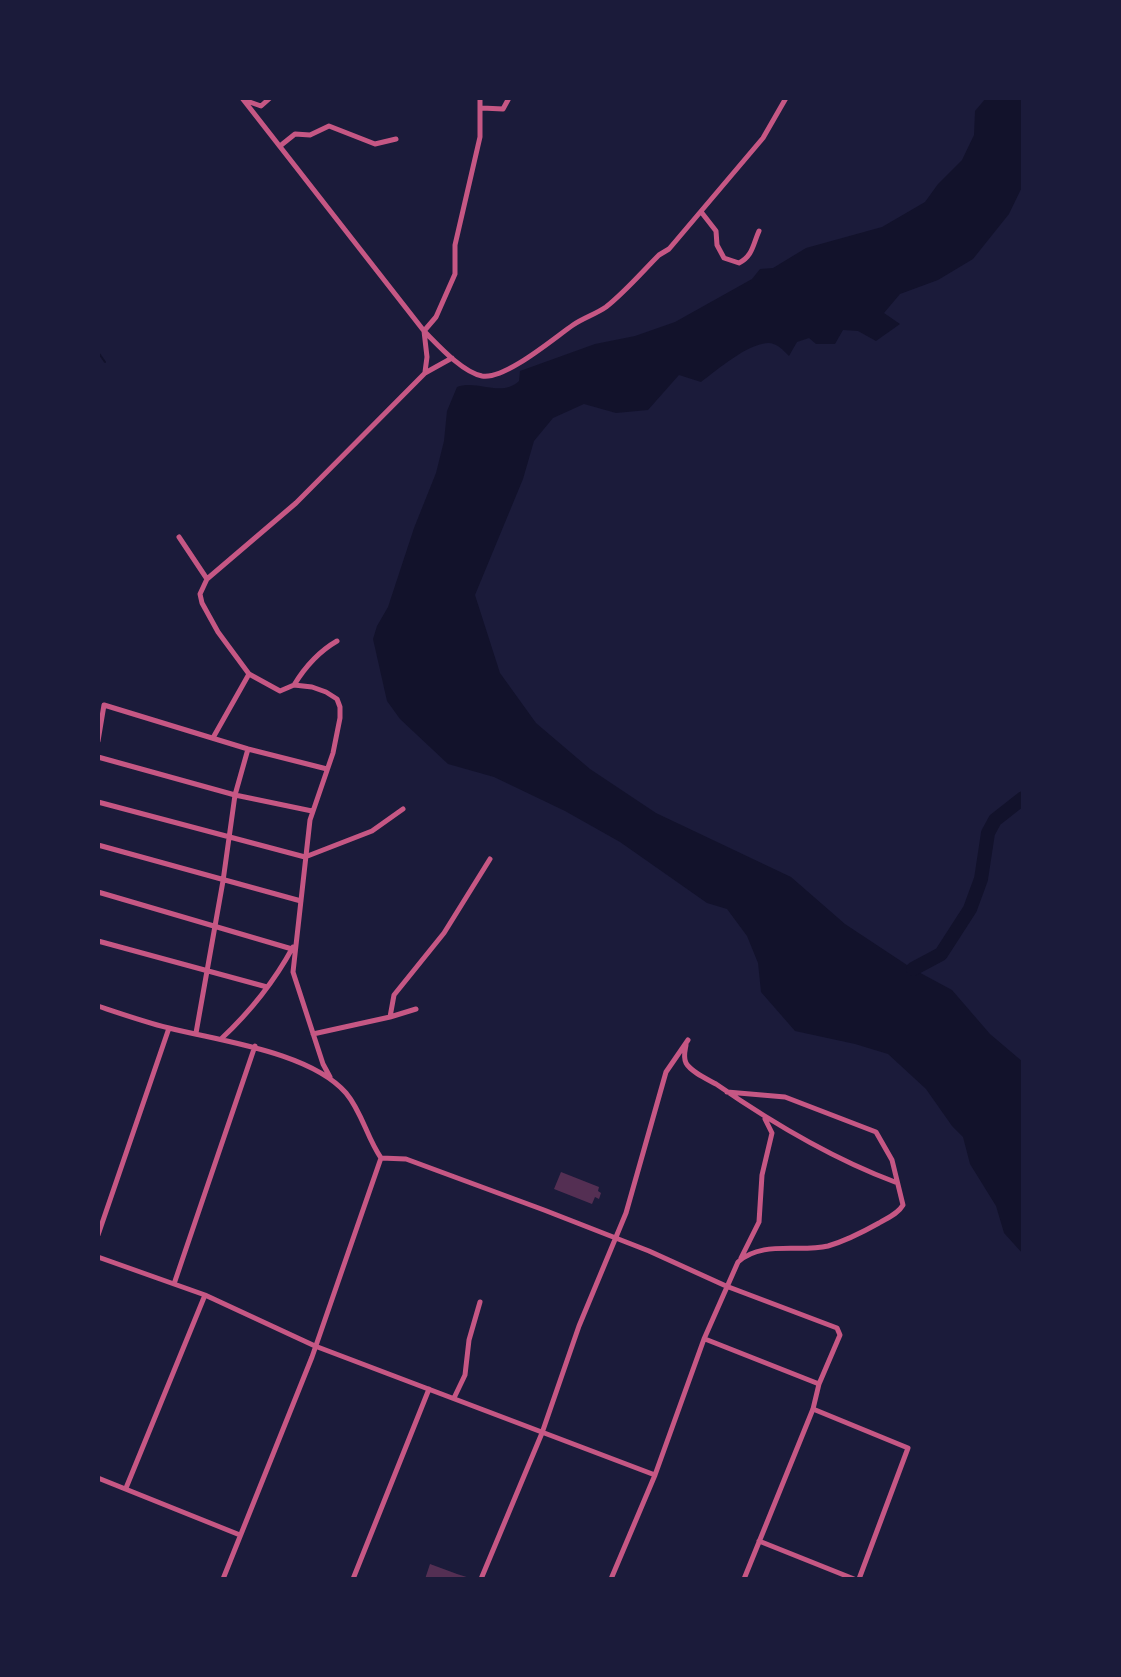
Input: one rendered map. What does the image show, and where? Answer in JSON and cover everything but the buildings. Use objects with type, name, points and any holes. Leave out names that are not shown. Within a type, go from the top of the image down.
[{"type":"street","points":[[242,99],[261,106],[270,98]]},
{"type":"street","points":[[424,331],[436,317],[455,274],[455,245],[480,137],[480,98]]},
{"type":"street","points":[[482,108],[503,109],[509,98]]},
{"type":"street","points":[[242,99],[424,331],[452,358],[477,374],[487,376],[514,365],[605,307],[669,249],[763,138],[786,98]]},
{"type":"street","points":[[280,146],[295,134],[310,135],[329,126],[375,144],[396,139]]},
{"type":"street","points":[[702,213],[716,231],[717,245],[724,258],[739,263],[754,248],[759,231]]},
{"type":"street","points":[[424,331],[425,373]]},
{"type":"street","points":[[337,641],[325,647],[310,662],[294,685],[280,691],[249,674],[218,632],[200,594],[207,579],[296,503],[425,373],[452,358]]},
{"type":"street","points":[[179,537],[207,579]]},
{"type":"street","points":[[214,737],[249,674]]},
{"type":"street","points":[[294,685],[326,692],[337,699],[340,718],[312,811],[293,972],[331,1079],[357,1108],[369,1141],[381,1158]]},
{"type":"street","points":[[98,741],[104,705],[248,749],[327,769]]},
{"type":"street","points":[[196,1033],[235,795],[248,749]]},
{"type":"street","points":[[98,757],[235,795],[312,811]]},
{"type":"street","points":[[98,802],[305,857],[372,831],[403,809]]},
{"type":"street","points":[[98,845],[301,901]]},
{"type":"street","points":[[390,1017],[394,995],[444,933],[490,859]]},
{"type":"street","points":[[98,892],[292,949]]},
{"type":"street","points":[[220,1039],[243,1019],[267,987],[292,949],[299,923]]},
{"type":"street","points":[[98,941],[267,987]]},
{"type":"street","points":[[98,1006],[169,1028],[255,1046],[331,1079]]},
{"type":"street","points":[[313,1034],[416,1009]]},
{"type":"street","points":[[98,1235],[169,1028]]},
{"type":"street","points":[[481,1579],[542,1433],[579,1326],[626,1213],[666,1072],[688,1040],[685,1061],[727,1092],[857,1168],[895,1182]]},
{"type":"street","points":[[174,1284],[255,1046]]},
{"type":"street","points":[[727,1092],[785,1097],[876,1132],[892,1160],[895,1182],[903,1201],[900,1210],[864,1231],[827,1246],[765,1251],[741,1259]]},
{"type":"street","points":[[611,1579],[655,1475],[704,1339],[726,1286],[759,1222],[762,1175],[772,1133],[763,1115]]},
{"type":"street","points":[[381,1158],[406,1159],[615,1237],[726,1286],[837,1328],[840,1335],[819,1384],[813,1409],[744,1579]]},
{"type":"street","points":[[223,1579],[315,1346],[381,1158]]},
{"type":"street","points":[[98,1257],[205,1295],[315,1346],[655,1475]]},
{"type":"street","points":[[126,1488],[205,1295]]},
{"type":"street","points":[[454,1398],[465,1375],[469,1340],[480,1302]]},
{"type":"street","points":[[704,1339],[819,1384]]},
{"type":"street","points":[[354,1578],[429,1389]]},
{"type":"street","points":[[759,1541],[856,1579],[908,1448],[813,1409]]},
{"type":"street","points":[[98,1478],[240,1535]]},
{"type":"shaded area","points":[[986,98],[1023,98],[1023,185],[1009,214],[973,259],[938,280],[900,294],[884,313],[900,324],[876,341],[858,331],[843,330],[835,344],[816,344],[809,338],[797,342],[789,356],[774,344],[760,344],[733,358],[701,382],[679,375],[648,410],[616,413],[584,404],[553,418],[534,441],[523,479],[475,595],[500,673],[536,723],[590,769],[656,813],[791,877],[845,924],[913,969],[952,990],[990,1034],[1023,1062],[1023,1254],[1004,1233],[996,1206],[970,1164],[963,1137],[926,1089],[888,1054],[795,1031],[761,992],[758,963],[747,936],[727,909],[707,903],[620,842],[565,811],[494,777],[448,764],[400,719],[387,701],[373,639],[388,607],[436,473],[447,411],[457,387],[512,386],[519,381],[520,371],[595,344],[635,336],[675,322],[752,279],[760,269],[773,268],[806,248],[882,227],[925,202],[962,160],[974,135],[975,111]]},
{"type":"waterway","points":[[98,352],[105,362]]},
{"type":"waterway","points":[[913,969],[941,954],[970,909],[981,879],[988,833],[995,820],[1023,798]]}]
